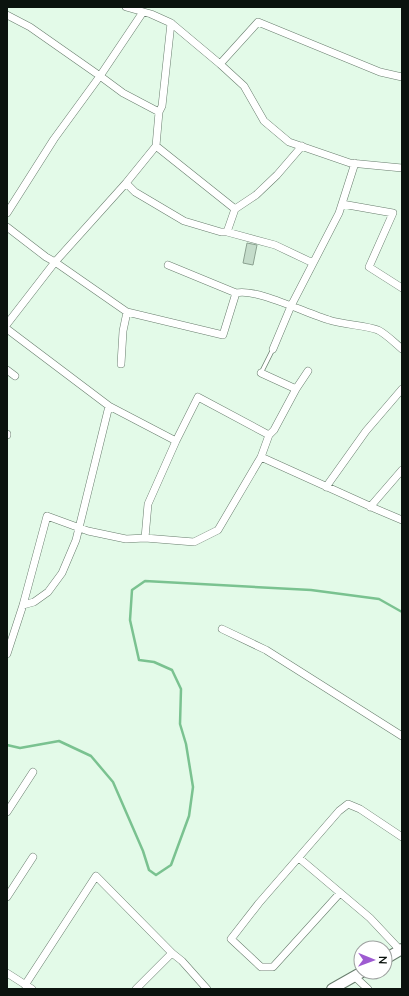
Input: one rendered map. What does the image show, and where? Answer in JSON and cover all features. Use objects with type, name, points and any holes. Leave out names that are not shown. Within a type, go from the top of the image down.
[{"type":"street","points":[[126,7],[171,23],[244,86],[264,121],[289,142],[350,163],[402,168]]},
{"type":"street","points":[[7,213],[54,139],[100,76],[143,12]]},
{"type":"street","points":[[7,15],[30,27],[123,93],[159,112]]},
{"type":"street","points":[[220,64],[258,22],[380,72],[402,77]]},
{"type":"street","points":[[7,324],[55,262],[126,183],[156,146],[171,23]]},
{"type":"street","points":[[156,146],[235,209]]},
{"type":"street","points":[[226,232],[235,209],[256,195],[277,175],[302,146]]},
{"type":"street","points":[[273,349],[291,306],[339,213],[355,163]]},
{"type":"street","points":[[126,183],[135,192],[184,221],[221,232],[275,245],[313,263]]},
{"type":"street","points":[[342,204],[393,213],[369,267],[402,288]]},
{"type":"street","points":[[7,227],[46,257],[127,312],[223,335],[236,293]]},
{"type":"street","points":[[168,265],[236,293],[241,292],[256,294],[329,320],[378,331],[402,349]]},
{"type":"street","points":[[121,364],[122,332],[127,312]]},
{"type":"street","points":[[7,329],[109,406],[176,441]]},
{"type":"street","points":[[7,370],[15,376]]},
{"type":"street","points":[[7,654],[24,605],[47,516],[88,531],[126,539],[145,538],[194,542],[218,530],[261,457],[270,435],[296,389],[308,371]]},
{"type":"street","points":[[261,373],[296,389]]},
{"type":"street","points":[[326,487],[366,431],[402,389]]},
{"type":"street","points":[[145,538],[148,504],[176,441],[198,397],[270,435]]},
{"type":"street","points":[[24,605],[34,602],[48,592],[62,573],[76,540],[109,406]]},
{"type":"street","points":[[261,457],[402,520]]},
{"type":"street","points":[[370,507],[402,470]]},
{"type":"street","points":[[222,629],[266,650],[402,736]]},
{"type":"street","points":[[7,812],[32,772]]},
{"type":"street","points":[[340,892],[273,968],[261,967],[231,939],[259,903],[339,811],[348,804],[360,809],[402,837]]},
{"type":"street","points":[[7,897],[33,857]]},
{"type":"street","points":[[299,858],[370,918],[401,950]]},
{"type":"street","points":[[7,973],[29,987],[96,876],[172,953],[182,961],[207,989]]},
{"type":"street","points":[[136,989],[172,953]]},
{"type":"street","points":[[332,989],[353,977]]},
{"type":"street","points":[[362,980],[368,989]]},
{"type":"lane","points":[[261,373],[273,349]]},
{"type":"building","points":[[247,243],[257,245],[253,265],[243,263]]},
{"type":"waterway","points":[[7,745],[20,748],[59,741],[91,756],[113,782],[143,851],[149,870],[156,875],[171,865],[189,816],[193,787],[186,744],[180,724],[181,689],[172,670],[154,662],[139,660],[130,620],[132,590],[145,581],[311,590],[379,599],[402,612]]}]
